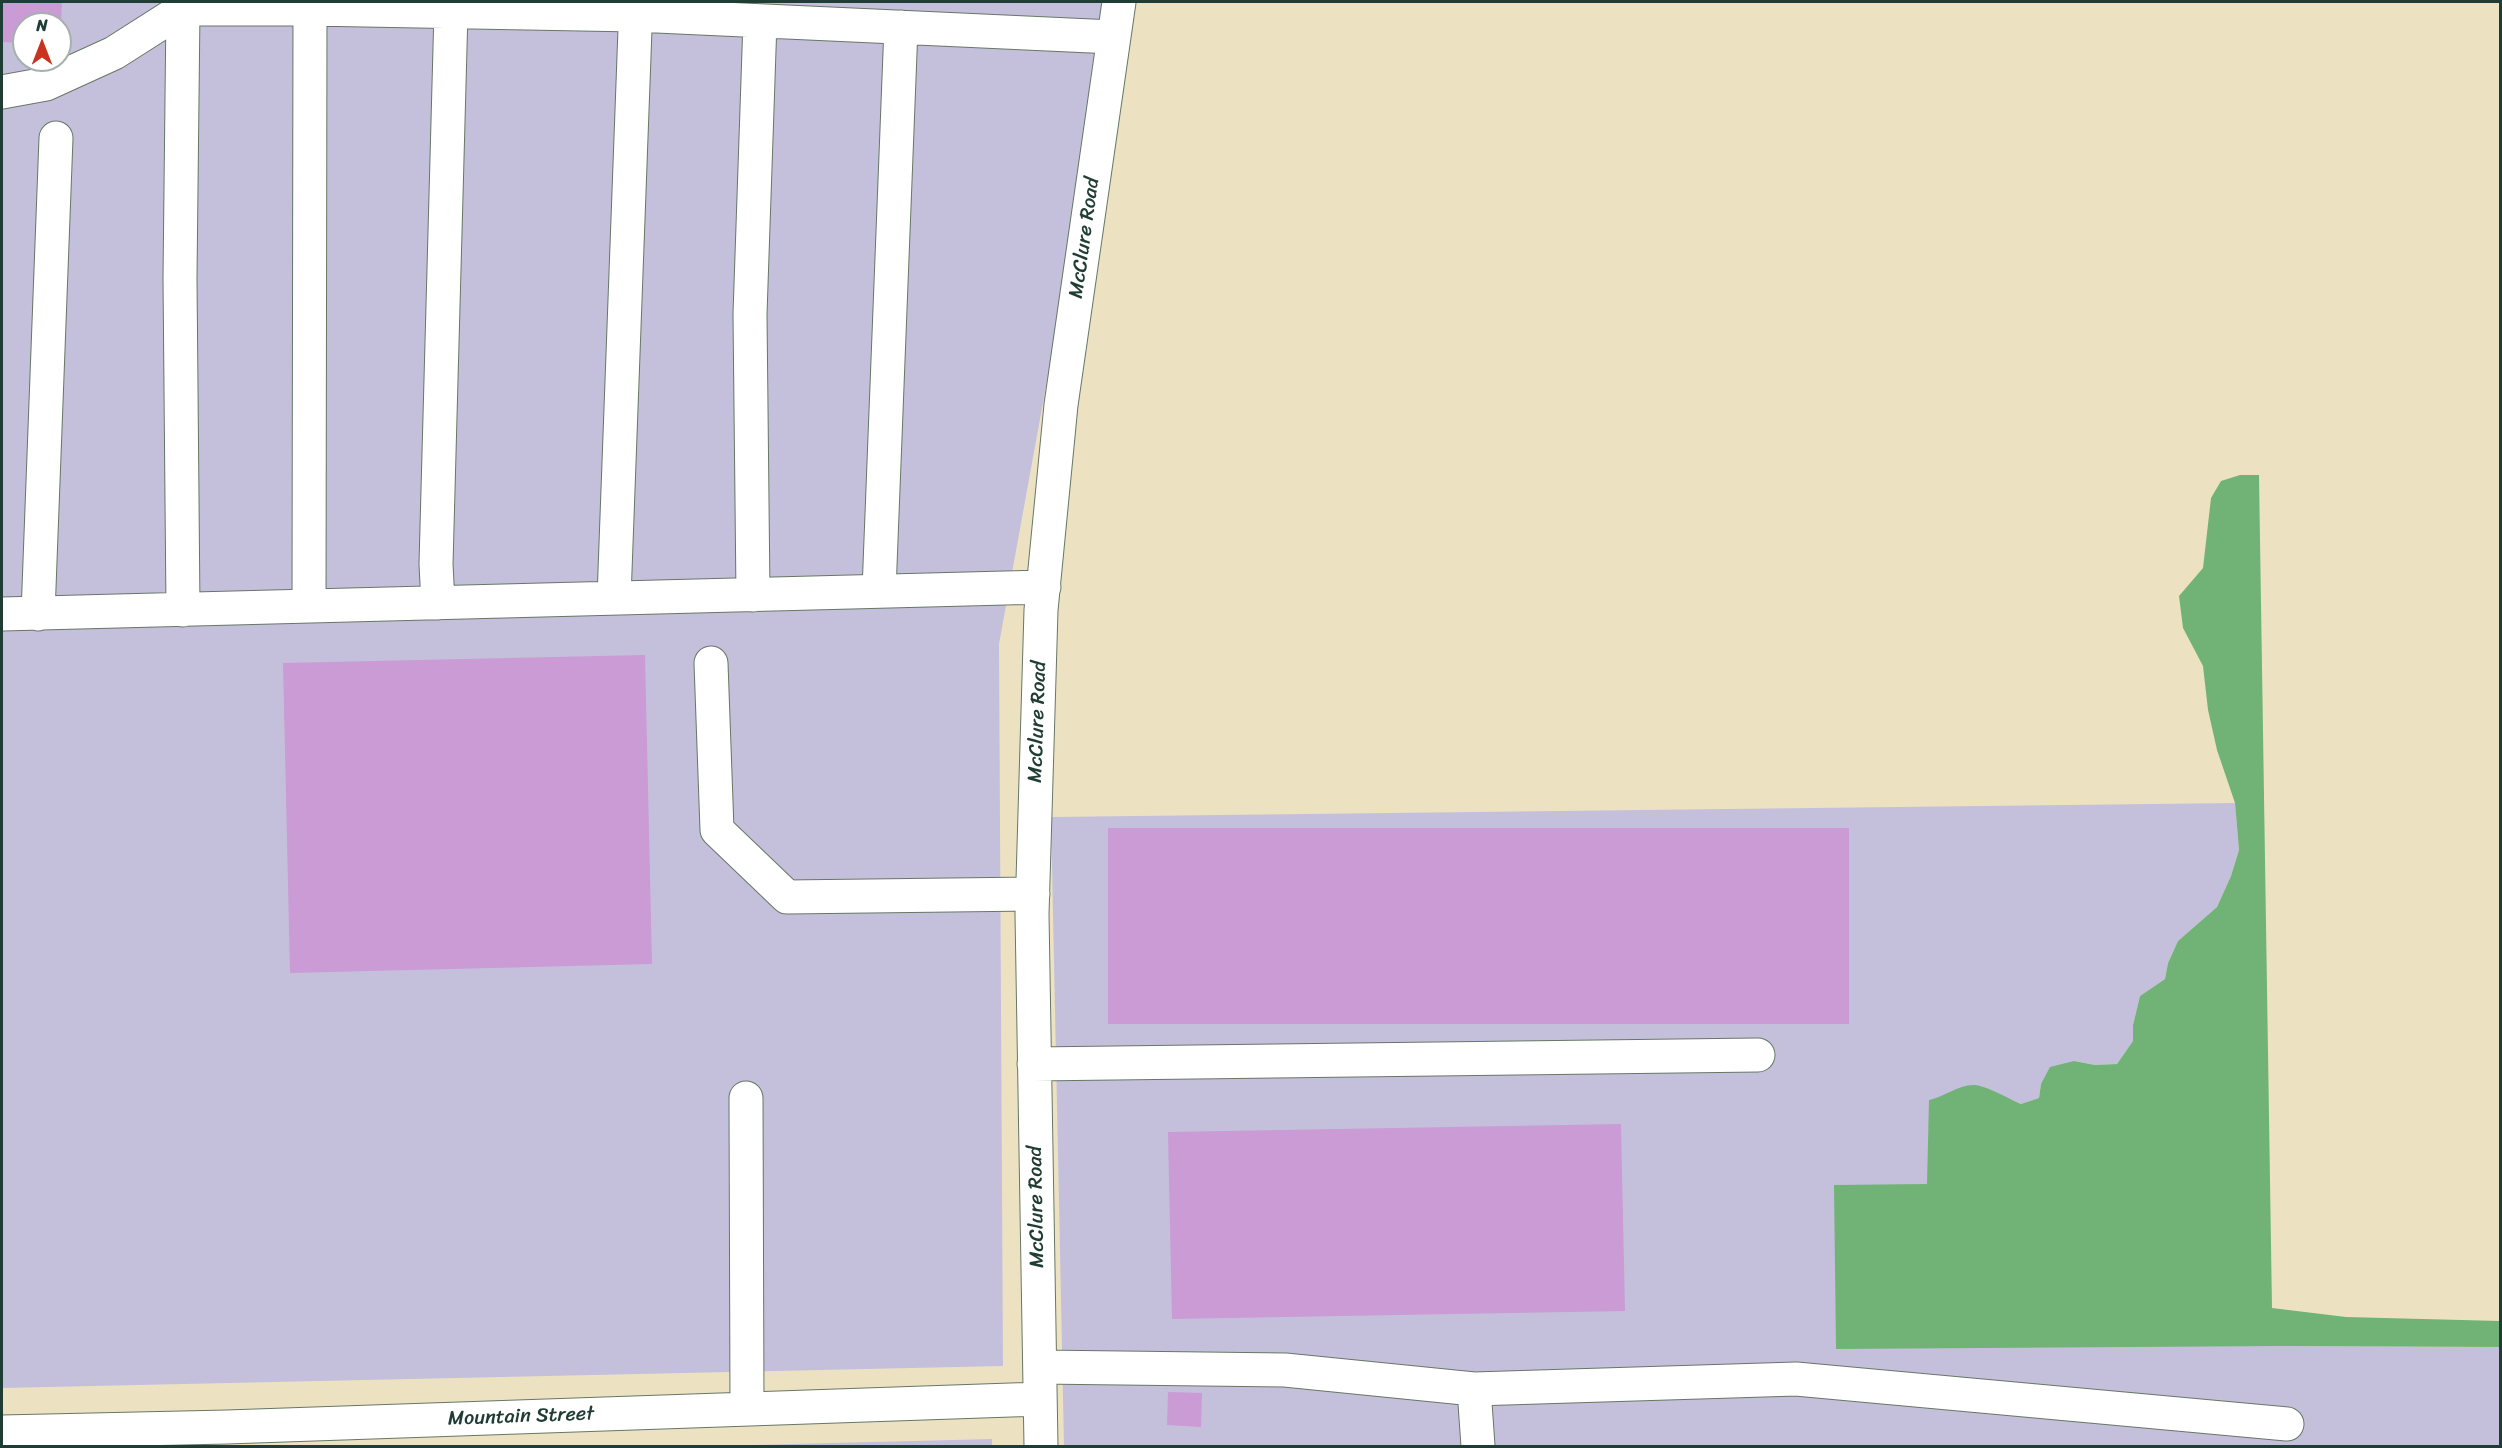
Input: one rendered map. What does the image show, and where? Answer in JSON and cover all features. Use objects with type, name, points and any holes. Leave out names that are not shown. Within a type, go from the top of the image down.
[{"type":"street","name":"McClure Road","points":[[1041,1446],[1032,894],[1044,587],[1061,405],[1119,2]]},
{"type":"street","points":[[2,92],[46,84],[114,53],[183,9],[451,11],[635,8],[760,21],[840,13],[901,27],[1113,37]]},
{"type":"street","points":[[614,598],[635,8]]},
{"type":"street","points":[[183,9],[180,278],[183,610]]},
{"type":"street","points":[[309,9],[309,606]]},
{"type":"street","points":[[438,603],[436,564],[451,11]]},
{"type":"street","points":[[753,595],[750,314],[760,21]]},
{"type":"street","points":[[879,591],[901,27]]},
{"type":"street","points":[[38,614],[56,138]]},
{"type":"street","points":[[2,615],[1044,587]]},
{"type":"street","points":[[711,663],[717,830],[787,897],[1032,894]]},
{"type":"street","points":[[1035,1064],[1758,1055]]},
{"type":"street","points":[[746,1098],[747,1409]]},
{"type":"street","points":[[1040,1367],[1285,1370],[1474,1389],[1796,1379],[2287,1424]]},
{"type":"street","points":[[1474,1389],[1478,1446]]},
{"type":"street","name":"Mountain Street","points":[[2,1432],[134,1438],[747,1409],[1040,1399]]},
{"type":"shaded area","points":[[2,2],[1116,2],[999,644],[1003,1366],[2,1388]]},
{"type":"shaded area","points":[[2235,803],[2239,850],[2231,876],[2217,907],[2178,941],[2168,963],[2165,979],[2140,996],[2133,1025],[2133,1041],[2117,1064],[2095,1065],[2074,1061],[2041,1084],[2039,1098],[2021,1104],[1976,1085],[1942,1098],[1929,1100],[2279,1346],[2500,1347],[2500,1446],[1064,1446],[1051,817]]},
{"type":"shaded area","points":[[992,1439],[992,1446],[712,1446]]},
{"type":"green space","points":[[2240,475],[2259,475],[2272,1308],[2346,1317],[2500,1321],[2500,1347],[1836,1349],[1834,1185],[1927,1184],[1929,1100],[1963,1086],[1975,1085],[1992,1090],[2021,1104],[2039,1098],[2041,1084],[2050,1067],[2074,1061],[2095,1065],[2117,1064],[2133,1041],[2133,1025],[2140,996],[2165,979],[2168,963],[2178,941],[2217,907],[2231,876],[2239,850],[2235,803],[2217,750],[2208,710],[2203,666],[2183,628],[2179,596],[2203,568],[2211,498],[2221,481]]},
{"type":"building","points":[[2,2],[62,2],[62,12],[12,12],[12,42],[2,42]]},
{"type":"building","points":[[645,655],[652,964],[290,973],[283,663]]},
{"type":"building","points":[[1108,828],[1849,828],[1849,1024],[1108,1024]]},
{"type":"building","points":[[1621,1124],[1625,1311],[1172,1319],[1168,1132]]},
{"type":"building","points":[[1168,1392],[1202,1393],[1201,1427],[1167,1425]]}]
